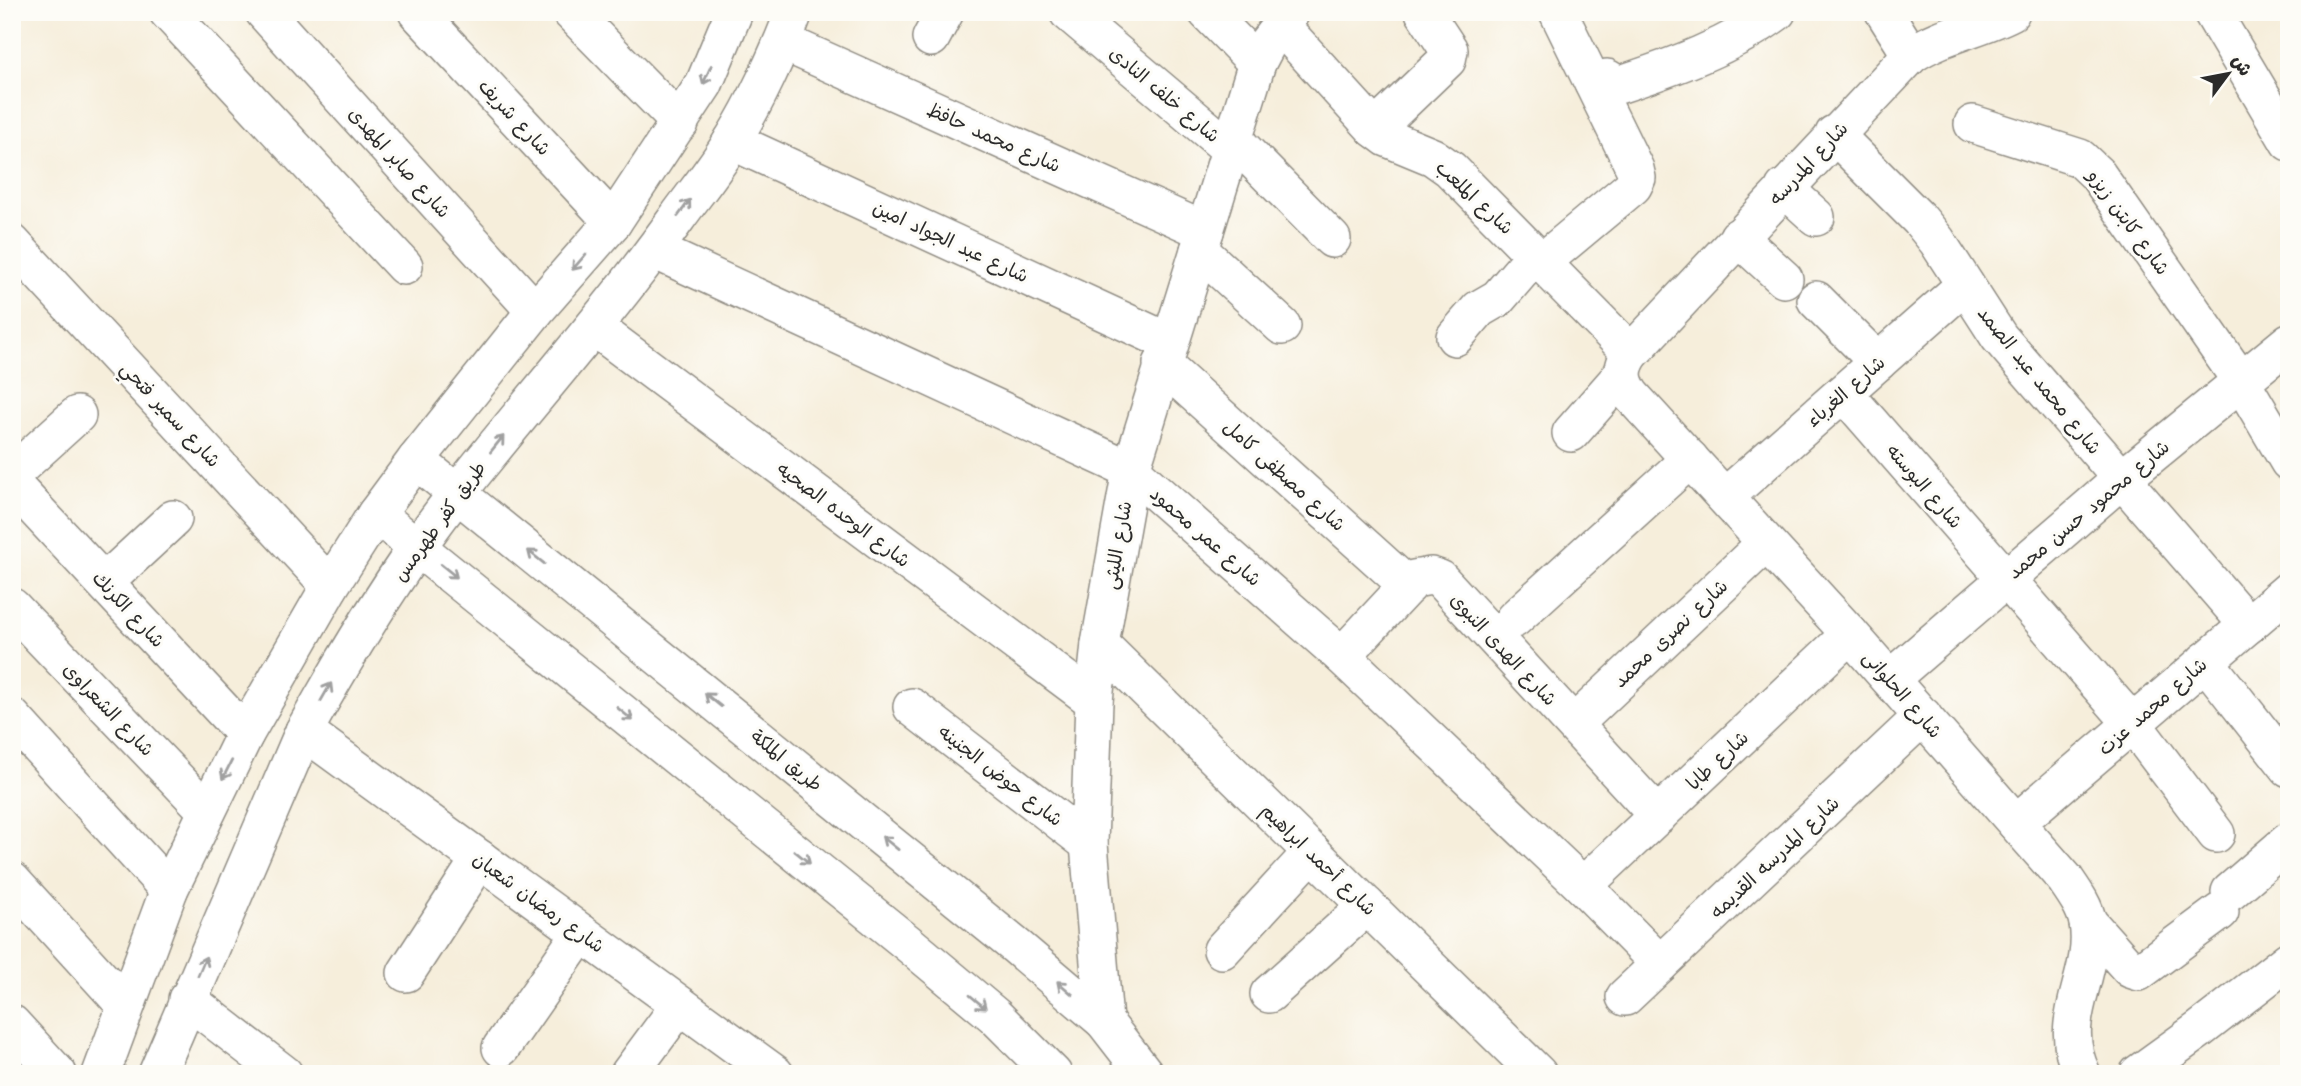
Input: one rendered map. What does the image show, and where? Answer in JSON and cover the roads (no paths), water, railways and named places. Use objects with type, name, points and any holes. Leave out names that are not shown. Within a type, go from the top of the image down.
[{"type":"street","points":[[168,12],[404,266]]},
{"type":"street","name":"شارع صابر المهدى","points":[[264,12],[535,312]]},
{"type":"street","name":"شارع شريف","points":[[417,12],[614,222]]},
{"type":"street","points":[[571,12],[680,124]]},
{"type":"street","points":[[101,1074],[169,890],[245,734],[330,586],[376,514],[416,460],[535,312],[614,222],[704,84],[734,12]]},
{"type":"street","name":"شارع خلف النادى","points":[[1068,12],[1232,144],[1332,239]]},
{"type":"street","points":[[1207,12],[1256,63]]},
{"type":"street","points":[[1375,129],[1447,60],[1449,50],[1424,12]]},
{"type":"street","points":[[1455,337],[1479,309],[1498,298],[1539,259],[1633,186],[1637,178],[1558,12]]},
{"type":"street","points":[[1593,83],[1608,78],[1615,84],[1621,84],[1700,54],[1731,40],[1777,12]]},
{"type":"street","points":[[1884,12],[1911,55]]},
{"type":"street","name":"شارع المدرسه","points":[[1571,433],[1626,364],[1738,237],[1911,55],[1928,43],[1978,27],[2011,12]]},
{"type":"street","points":[[2212,12],[2289,142]]},
{"type":"street","name":"شارع الليثى","points":[[1104,1021],[1090,844],[1094,701],[1100,644],[1131,470],[1256,63],[1286,19]]},
{"type":"street","name":"شارع الملعب","points":[[1286,19],[1375,129],[1387,138],[1433,157],[1450,169],[1539,259],[1626,364]]},
{"type":"street","name":"طريق كفر طهرمس","points":[[157,1074],[304,731],[373,613],[457,493],[594,327],[654,250],[732,141],[788,27]]},
{"type":"street","name":"شارع محمد حافظ","points":[[788,27],[1202,241],[1282,326]]},
{"type":"street","name":"شارع كابتن زيزو","points":[[1973,124],[2059,150],[2080,158],[2088,166],[2111,194],[2241,381],[2289,462]]},
{"type":"street","name":"شارع محمد عبد الصمد","points":[[1834,134],[1920,220],[1937,241],[1999,337],[2248,625]]},
{"type":"street","name":"شارع عبد الجواد امين","points":[[732,141],[1166,353]]},
{"type":"street","points":[[1784,188],[1816,217]]},
{"type":"street","points":[[1738,237],[1784,279]]},
{"type":"street","name":"شارع عمر محمود","points":[[654,250],[1131,470],[1342,656],[1583,886],[1660,964]]},
{"type":"street","name":"شارع سمير فتحي","points":[[20,266],[330,586]]},
{"type":"street","name":"شارع الغرباء","points":[[1725,497],[1965,285]]},
{"type":"street","points":[[1815,300],[1878,362]]},
{"type":"street","name":"شارع الوحده الصحيه","points":[[594,327],[1094,701]]},
{"type":"street","name":"شارع محمود حسن محمد","points":[[1890,679],[2122,479],[2289,342]]},
{"type":"street","name":"شارع مصطفى كامل","points":[[1166,353],[1408,586]]},
{"type":"street","name":"شارع الحلوانى","points":[[1626,364],[1625,386],[1631,395],[1850,634],[2066,878],[2088,922],[2088,956],[2071,1032],[2082,1074]]},
{"type":"street","name":"شارع البوسته","points":[[1844,393],[2132,723],[2216,834]]},
{"type":"street","points":[[12,474],[77,415]]},
{"type":"street","points":[[1514,619],[1690,459]]},
{"type":"street","name":"طريق الملكة","points":[[416,460],[951,892],[1104,1021],[1145,1074]]},
{"type":"street","name":"شارع الكرنك","points":[[12,484],[245,734]]},
{"type":"street","points":[[376,514],[910,945],[995,1016],[1052,1073]]},
{"type":"street","points":[[104,583],[173,519]]},
{"type":"street","name":"شارع نصرى محمد","points":[[1574,724],[1766,543]]},
{"type":"street","name":"شارع الهدى النبوى","points":[[1408,586],[1414,579],[1422,576],[1440,579],[1658,816]]},
{"type":"street","points":[[1342,656],[1408,586]]},
{"type":"street","name":"شارع محمد عزت","points":[[2016,823],[2289,590]]},
{"type":"street","name":"شارع الشعراوى","points":[[12,607],[207,811]]},
{"type":"street","name":"شارع طابا","points":[[1583,886],[1850,634]]},
{"type":"street","name":"شارع أحمد ابراهيم","points":[[1100,644],[1367,906],[1526,1070]]},
{"type":"street","points":[[2205,661],[2289,768]]},
{"type":"street","name":"شارع حوض الجنينه","points":[[912,707],[1090,844]]},
{"type":"street","name":"شارع المدرسه القديمه","points":[[1625,997],[1923,716]]},
{"type":"street","points":[[12,717],[169,890]]},
{"type":"street","name":"شارع رمضان شعبان","points":[[304,731],[775,1074]]},
{"type":"street","points":[[2088,922],[2130,969],[2139,972],[2225,902],[2289,841]]},
{"type":"street","points":[[1222,950],[1312,852]]},
{"type":"street","points":[[406,973],[480,859]]},
{"type":"street","points":[[12,881],[125,1005]]},
{"type":"street","points":[[1269,994],[1367,906]]},
{"type":"street","points":[[501,1048],[582,933]]},
{"type":"street","points":[[2138,1074],[2289,960]]},
{"type":"street","points":[[187,999],[284,1074]]},
{"type":"street","points":[[628,1074],[680,1004]]},
{"type":"street","points":[[12,1024],[58,1074]]}]
